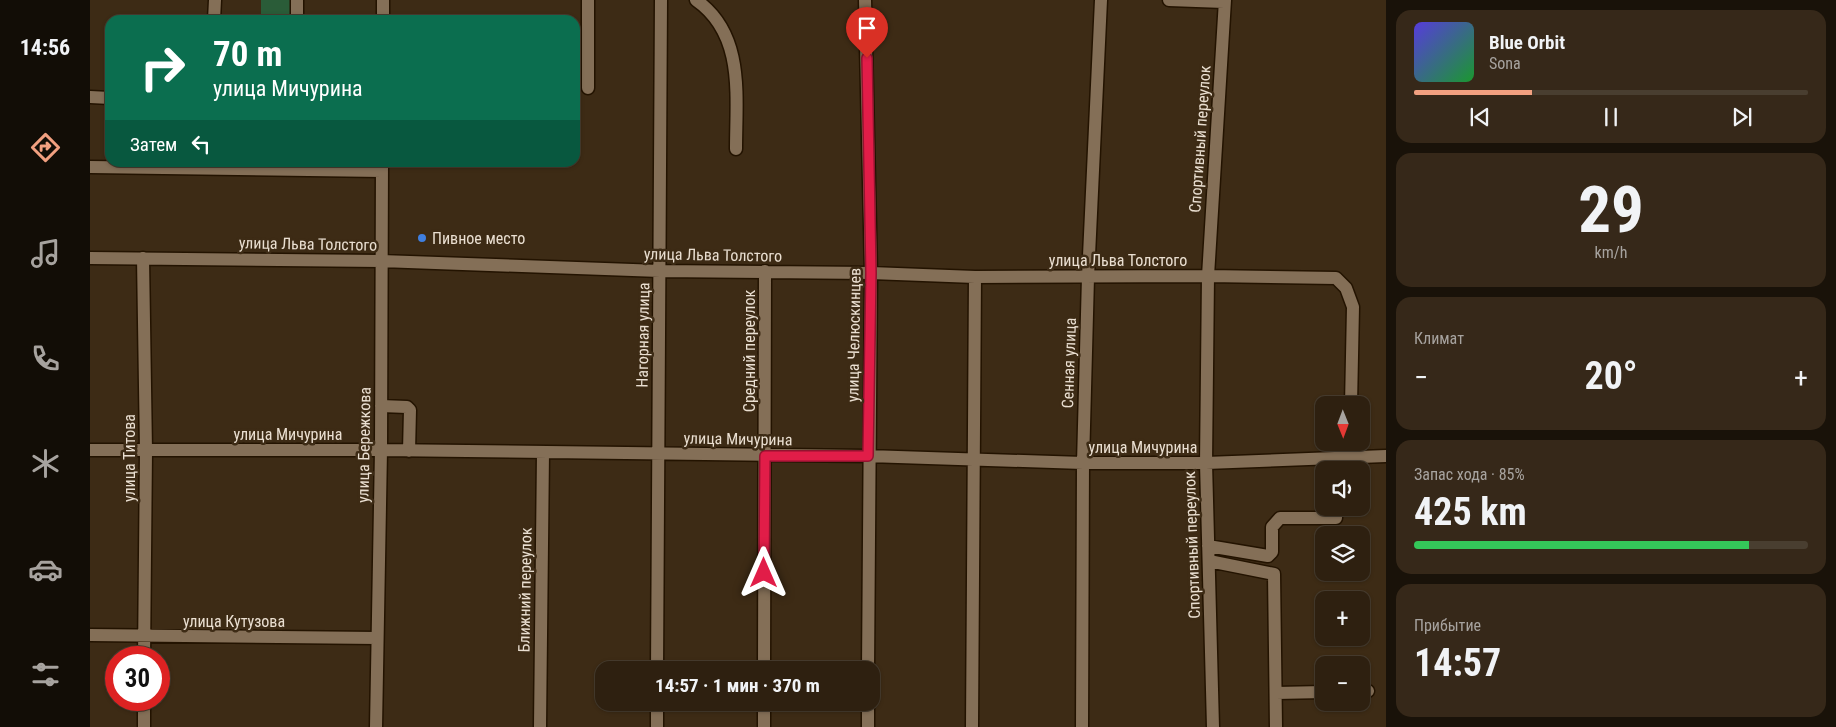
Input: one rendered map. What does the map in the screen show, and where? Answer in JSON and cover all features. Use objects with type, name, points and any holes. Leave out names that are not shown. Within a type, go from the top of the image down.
[{"type":"street","points":[[214,15],[215,0]]},
{"type":"street","points":[[297,15],[298,0]]},
{"type":"street","points":[[383,0],[383,15]]},
{"type":"street","points":[[588,0],[588,88]]},
{"type":"street","name":"Нагорная улица","points":[[657,661],[661,0]]},
{"type":"street","points":[[696,0],[711,10],[728,38],[736,79],[736,149]]},
{"type":"street","name":"улица Челюскинцев","points":[[865,0],[871,273],[868,456],[868,661]]},
{"type":"street","name":"Сенная улица","points":[[1082,727],[1083,463],[1088,277],[1101,0]]},
{"type":"street","points":[[1169,0],[1224,1]]},
{"type":"street","name":"Спортивный переулок","points":[[1213,727],[1206,464],[1208,276],[1224,1]]},
{"type":"street","points":[[90,98],[105,98]]},
{"type":"street","points":[[90,167],[105,167]]},
{"type":"street","name":"улица Бережкова","points":[[376,727],[381,450],[382,167]]},
{"type":"street","name":"улица Льва Толстого","points":[[90,258],[381,261],[660,271],[871,273],[975,277],[1208,276],[1336,278],[1346,288],[1353,307],[1351,396]]},
{"type":"street","name":"улица Титова","points":[[143,258],[146,451],[143,646]]},
{"type":"street","name":"Средний переулок","points":[[764,661],[765,271]]},
{"type":"street","points":[[972,727],[975,277]]},
{"type":"street","points":[[381,406],[407,407],[410,410],[408,450]]},
{"type":"street","name":"улица Мичурина","points":[[90,450],[408,450],[868,456],[974,461],[1083,463],[1315,464]]},
{"type":"street","points":[[1349,451],[1349,457]]},
{"type":"street","name":"Ближний переулок","points":[[540,727],[543,453]]},
{"type":"street","name":"улица Мичурина","points":[[1342,461],[1349,457],[1386,456]]},
{"type":"street","points":[[1208,546],[1268,556],[1272,552],[1272,527],[1280,518],[1336,518],[1336,516]]},
{"type":"street","points":[[1209,561],[1274,574],[1276,727]]},
{"type":"street","name":"улица Кутузова","points":[[90,635],[377,638]]},
{"type":"street","points":[[1276,693],[1315,692]]},
{"type":"street","points":[[144,711],[144,727]]},
{"type":"street","points":[[657,711],[657,727]]},
{"type":"street","points":[[764,711],[764,727]]},
{"type":"street","points":[[868,711],[868,727]]},
{"type":"street","points":[[376,727],[387,727]]},
{"type":"green space","points":[[261,0],[294,0],[294,15],[261,15]]},
{"type":"place","name":"Пивное место","points":[[422,238]]},
{"type":"route","points":[[764,573],[765,456],[868,456],[871,273],[867,58]]}]
